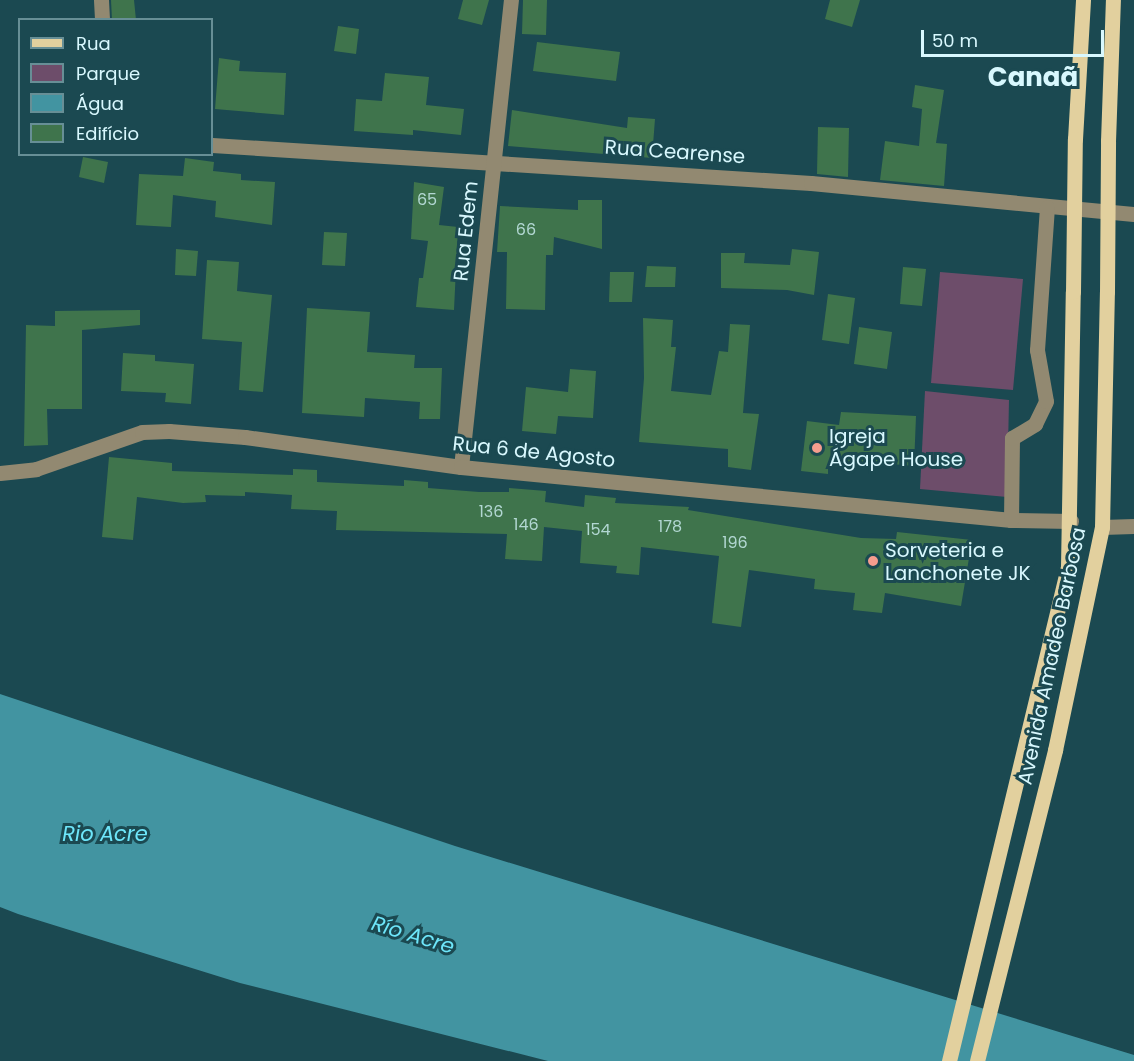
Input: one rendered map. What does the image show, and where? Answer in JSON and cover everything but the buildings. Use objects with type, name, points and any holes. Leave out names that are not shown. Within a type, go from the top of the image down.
[{"type":"main road","name":"Avenida Amadeo Barbosa","points":[[949,1061],[1068,567],[1071,521],[1075,139],[1083,0]]},
{"type":"main road","name":"Avenida Amadeo Barbosa","points":[[977,1061],[1055,750],[1102,527],[1108,141],[1113,0]]},
{"type":"street","points":[[101,0],[102,18]]},
{"type":"street","name":"Rua Edem","points":[[461,466],[496,160],[511,0]]},
{"type":"street","name":"Rua Cearense","points":[[213,145],[496,160],[811,183],[1134,214]]},
{"type":"street","points":[[1011,520],[1012,438],[1035,424],[1046,401],[1037,350],[1047,207]]},
{"type":"street","name":"Rua 6 de Agosto","points":[[0,472],[36,469],[131,435],[169,431],[246,437],[461,466],[1011,520],[1071,521]]},
{"type":"street","points":[[1102,527],[1134,526]]},
{"type":"green space","points":[[940,272],[1023,279],[1013,390],[931,383]]},
{"type":"green space","points":[[925,391],[1009,400],[1007,497],[920,489]]},
{"type":"water","name":"Rio Acre","points":[[0,694],[455,846],[1134,1055],[1134,1061],[548,1061],[240,983],[18,914],[0,907]]},
{"type":"place","name":"Igreja Ágape House","points":[[817,448]]},
{"type":"place","name":"Sorveteria e Lanchonete JK","points":[[873,561]]},
{"type":"district","name":"Canaã","points":[[1033,78]]},
{"type":"water label","name":"Río Acre","points":[[413,935]]}]
